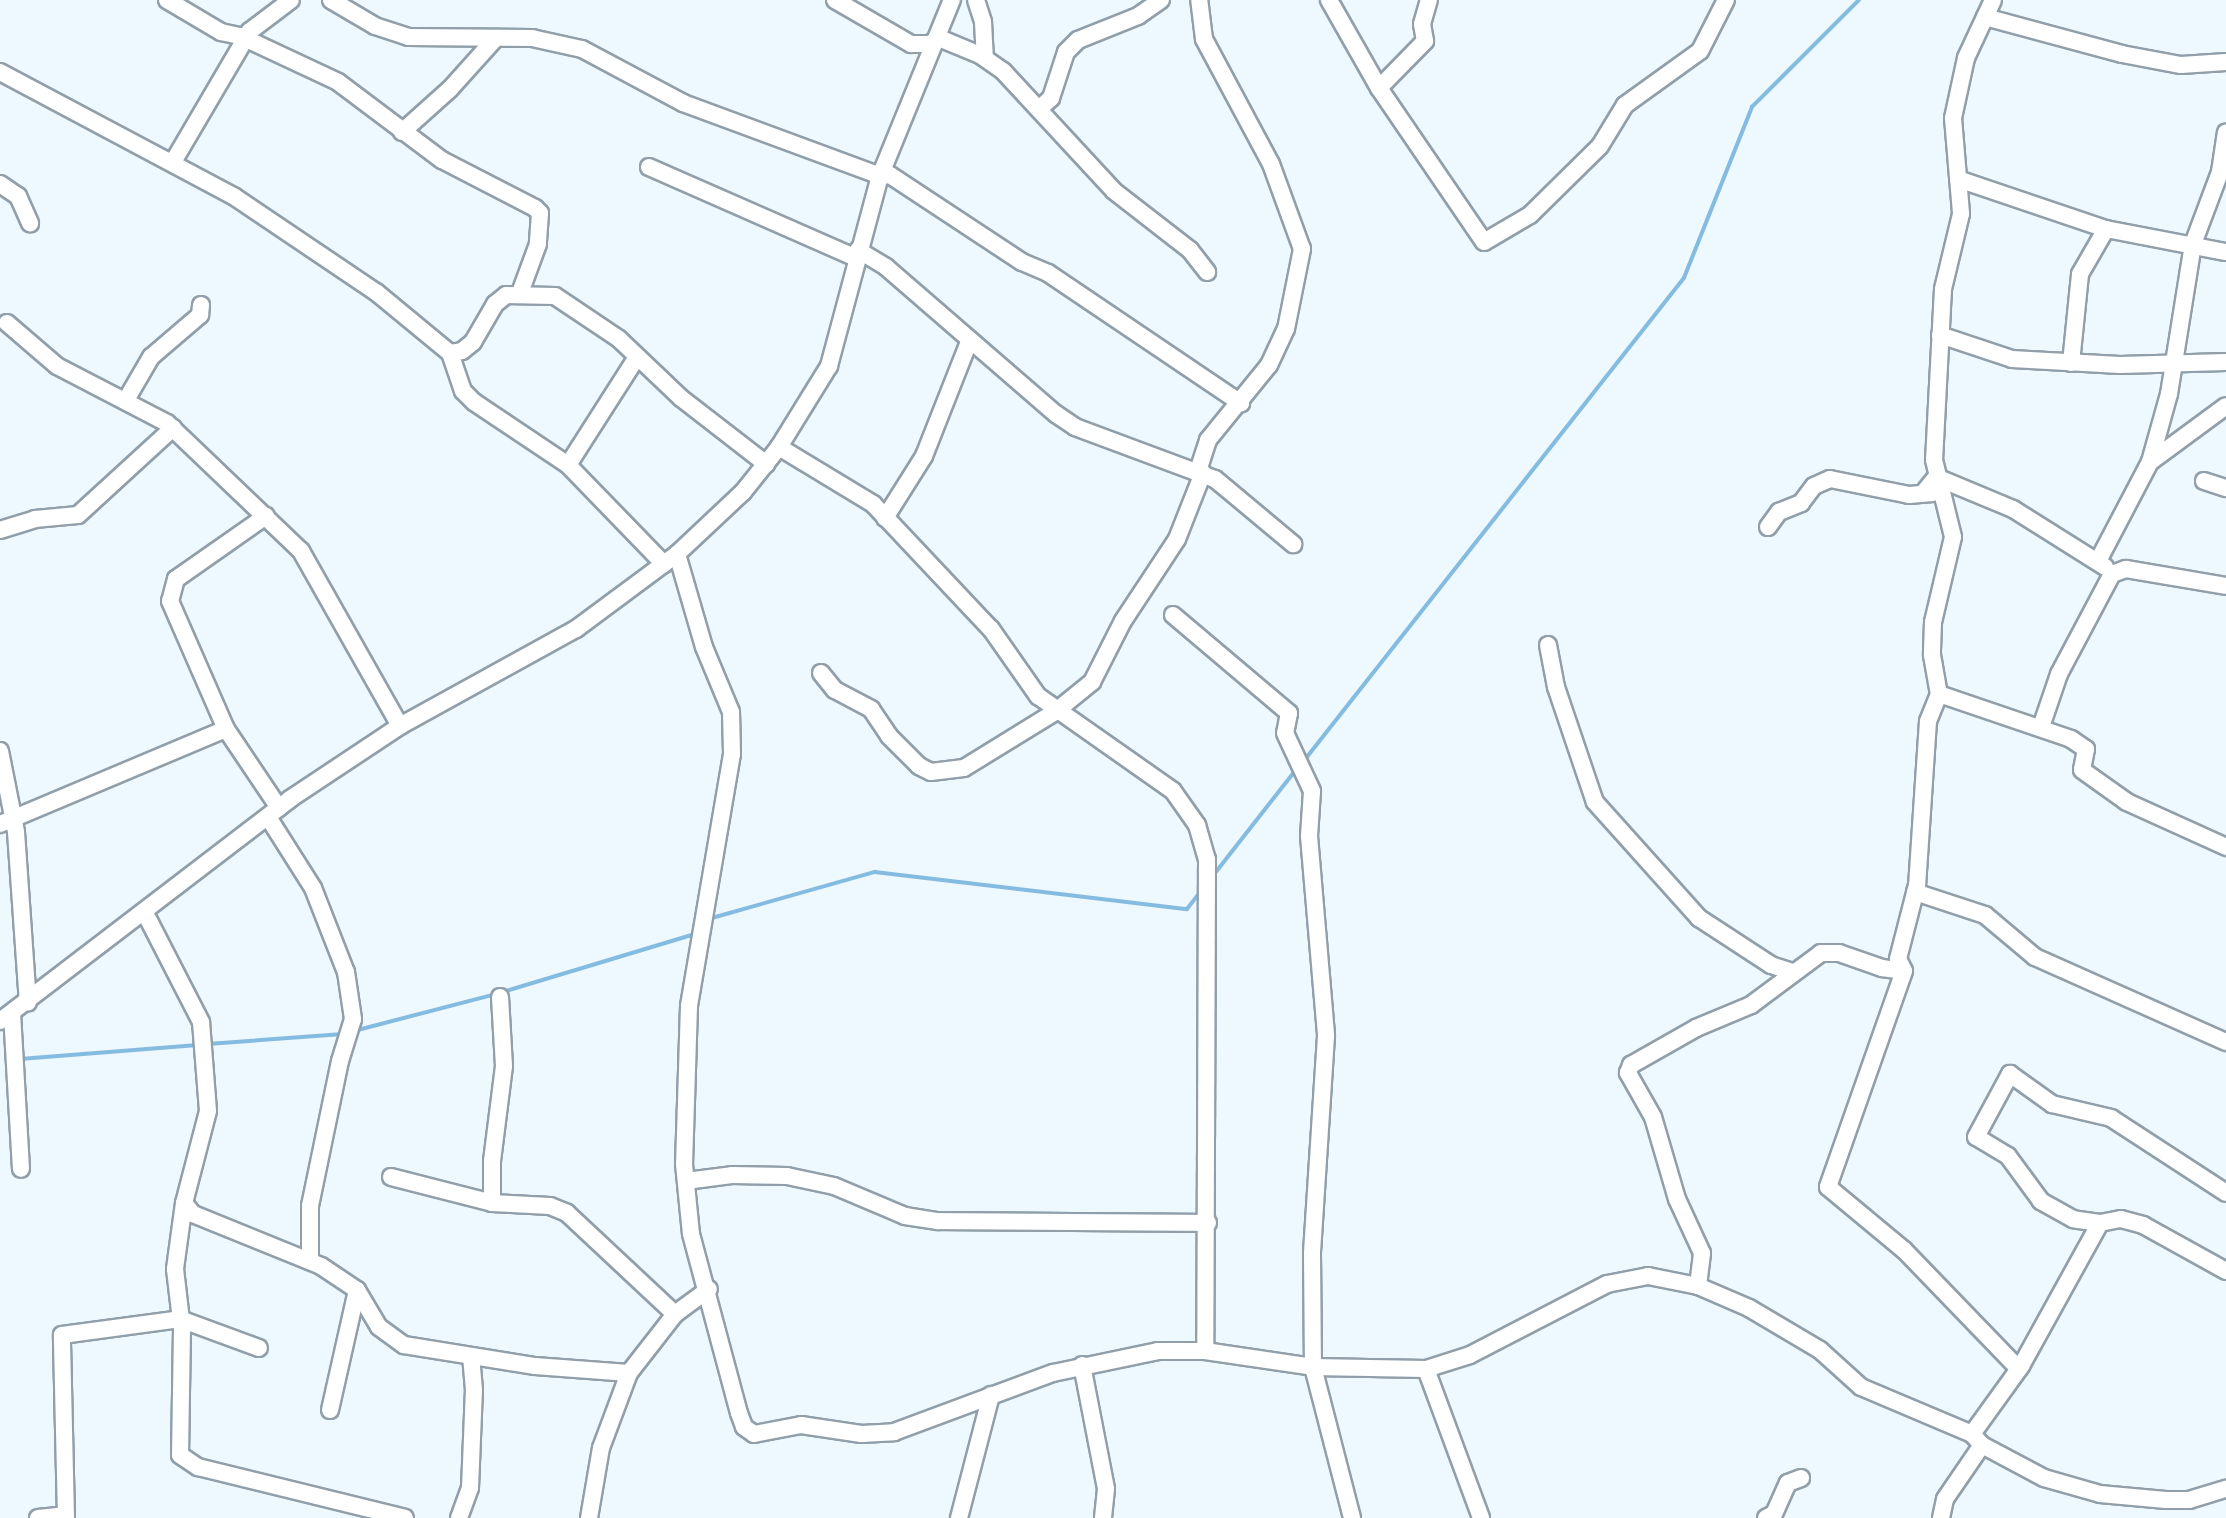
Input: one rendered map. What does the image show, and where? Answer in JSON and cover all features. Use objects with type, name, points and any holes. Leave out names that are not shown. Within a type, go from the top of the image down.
[{"type":"street","points":[[167,0],[221,32],[245,39],[338,82],[442,160],[540,214],[538,244],[520,293]]},
{"type":"street","points":[[173,162],[245,39],[291,0]]},
{"type":"street","points":[[331,0],[375,26],[408,37],[532,38],[582,49],[683,103],[880,176],[890,175],[1023,262],[1048,273],[1241,403]]},
{"type":"street","points":[[835,0],[911,44],[930,44],[939,38]]},
{"type":"street","points":[[21,1169],[6,1017],[28,1003],[273,812],[400,726],[576,629],[670,559],[779,447],[829,366],[880,176],[939,38],[952,0]]},
{"type":"street","points":[[976,0],[983,22],[985,58]]},
{"type":"street","points":[[1041,108],[1051,98],[1066,52],[1078,40],[1138,16],[1161,0]]},
{"type":"street","points":[[821,673],[835,690],[871,709],[889,736],[931,772],[964,768],[1055,712],[1092,682],[1110,655],[1123,621],[1177,540],[1201,472],[1208,440],[1241,403],[1269,365],[1286,329],[1302,249],[1271,164],[1204,39],[1199,0]]},
{"type":"street","points":[[1329,0],[1378,88],[1484,242],[1530,215],[1600,146],[1625,105],[1700,51],[1726,0]]},
{"type":"street","points":[[1378,88],[1425,41],[1422,24],[1429,0]]},
{"type":"street","points":[[1993,0],[1958,84],[1953,118],[1961,214],[1943,289],[1936,477],[1944,495],[1953,537],[1933,622],[1932,655],[1939,694],[1928,721],[1915,892],[1898,959],[1904,971],[1828,1187],[1904,1250],[2019,1368]]},
{"type":"street","points":[[1985,17],[2122,54],[2180,65],[2226,62]]},
{"type":"street","points":[[402,132],[496,38]]},
{"type":"street","points":[[939,38],[985,58],[1041,108],[1114,191],[1190,250],[1207,272]]},
{"type":"street","points":[[0,72],[236,197],[376,292],[450,353],[463,391],[474,402],[568,465],[670,559],[731,712],[732,754],[689,1006],[686,1181],[691,1234],[709,1289],[739,1413],[744,1427],[754,1434],[801,1425],[841,1433],[894,1432],[991,1395],[1082,1365],[1158,1350],[1205,1351],[1313,1367],[1426,1369],[1470,1355],[1607,1283],[1648,1276],[1698,1286],[1792,1332],[1867,1390],[1977,1439],[2044,1478],[2100,1494],[2189,1500],[2226,1489]]},
{"type":"street","points":[[2098,561],[2150,462],[2173,363],[2193,244],[2220,172],[2226,132]]},
{"type":"street","points":[[649,167],[886,267],[969,342],[1075,427],[1201,472],[1293,544]]},
{"type":"street","points":[[1958,179],[2106,229],[2226,252]]},
{"type":"street","points":[[0,184],[18,196],[30,223]]},
{"type":"street","points":[[2071,363],[2080,274],[2106,229]]},
{"type":"street","points":[[450,353],[462,351],[473,342],[495,304],[506,295],[520,293],[555,296],[585,312],[765,464]]},
{"type":"street","points":[[126,400],[151,358],[200,315],[201,305]]},
{"type":"street","points":[[7,323],[57,366],[126,400],[173,428],[266,516],[317,575],[400,726]]},
{"type":"street","points":[[1940,335],[2012,359],[2071,363],[2226,362]]},
{"type":"street","points":[[885,518],[924,456],[969,342]]},
{"type":"street","points":[[568,465],[637,357]]},
{"type":"street","points":[[2150,462],[2226,407]]},
{"type":"street","points":[[0,530],[35,519],[78,515],[173,428]]},
{"type":"street","points":[[779,447],[859,495],[885,518],[991,629],[1024,680],[1055,712],[1091,731],[1173,791],[1197,825],[1207,859],[1208,1223],[1205,1351]]},
{"type":"street","points":[[1924,492],[1936,477]]},
{"type":"street","points":[[1936,477],[2013,509],[2098,561],[2112,574]]},
{"type":"street","points":[[1768,527],[1779,512],[1801,503],[1823,481],[1909,495],[1924,492],[1944,495]]},
{"type":"street","points":[[2204,481],[2226,488]]},
{"type":"street","points":[[266,516],[176,579],[170,601],[226,729],[313,888],[346,972],[353,1019],[340,1061],[310,1206],[310,1261]]},
{"type":"street","points":[[2041,727],[2059,674],[2112,574],[2126,569],[2226,586]]},
{"type":"street","points":[[1173,615],[1289,713],[1284,733],[1312,791],[1309,836],[1326,1036],[1312,1254],[1313,1367],[1352,1518]]},
{"type":"street","points":[[1549,645],[1556,687],[1595,802],[1699,918],[1771,965],[1792,972]]},
{"type":"street","points":[[1939,694],[2041,727],[2085,749],[2082,769],[2127,802],[2226,847]]},
{"type":"street","points":[[7,822],[226,729]]},
{"type":"street","points":[[0,751],[28,1003]]},
{"type":"street","points":[[1915,892],[1985,915],[2035,957],[2226,1042]]},
{"type":"street","points":[[145,913],[190,997],[204,1048],[208,1111],[184,1203],[176,1269],[180,1319],[178,1441],[187,1463],[405,1518]]},
{"type":"street","points":[[1698,1286],[1702,1253],[1677,1199],[1653,1117],[1628,1073],[1637,1061],[1696,1028],[1751,1005],[1792,972],[1830,951],[1904,971]]},
{"type":"street","points":[[492,1203],[492,1161],[504,1066],[500,997]]},
{"type":"street","points":[[2226,1193],[2110,1118],[2052,1104],[2010,1074],[1976,1138],[2008,1156],[2041,1201],[2073,1219],[2100,1223],[2121,1219],[2144,1225],[2226,1271]]},
{"type":"street","points":[[686,1181],[732,1175],[787,1176],[834,1186],[905,1216],[951,1222],[1208,1223]]},
{"type":"street","points":[[391,1177],[492,1203],[550,1206],[567,1213],[675,1314]]},
{"type":"street","points":[[184,1203],[206,1220],[310,1261],[357,1290],[390,1339],[471,1357],[629,1373]]},
{"type":"street","points":[[1941,1518],[1945,1499],[1977,1439],[2100,1223]]},
{"type":"street","points":[[589,1518],[601,1448],[629,1373],[675,1314],[709,1289]]},
{"type":"street","points":[[331,1410],[357,1290]]},
{"type":"street","points":[[38,1518],[66,1517],[60,1338],[89,1329],[180,1319],[260,1348]]},
{"type":"street","points":[[459,1518],[470,1488],[474,1390],[471,1357]]},
{"type":"street","points":[[1082,1365],[1106,1489],[1103,1518]]},
{"type":"street","points":[[1426,1369],[1481,1518]]},
{"type":"street","points":[[959,1518],[991,1395]]},
{"type":"street","points":[[1766,1518],[1774,1514],[1788,1483],[1801,1478]]},
{"type":"waterway","points":[[1303,762],[1684,278],[1752,107],[1859,0]]},
{"type":"waterway","points":[[1212,877],[1296,770]]},
{"type":"waterway","points":[[712,918],[875,872],[1187,909],[1201,891]]},
{"type":"waterway","points":[[503,992],[695,934]]},
{"type":"waterway","points":[[354,1031],[496,994]]},
{"type":"waterway","points":[[208,1044],[343,1034]]},
{"type":"waterway","points":[[20,1059],[197,1045]]}]
